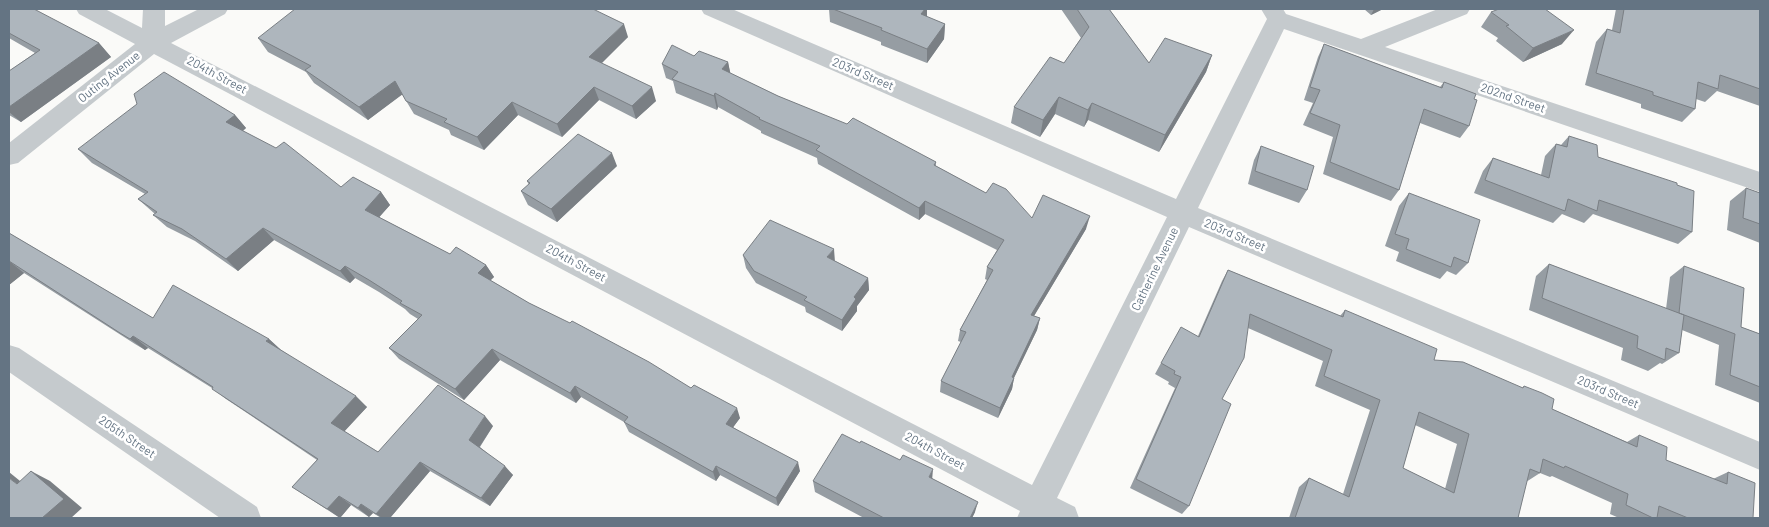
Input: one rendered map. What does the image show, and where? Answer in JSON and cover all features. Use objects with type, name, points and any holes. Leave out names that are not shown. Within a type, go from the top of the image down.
[{"type":"street","name":"204th Street","points":[[88,9],[1035,512],[1064,518]]},
{"type":"street","points":[[153,42],[154,9]]},
{"type":"street","name":"Outing Avenue","points":[[9,156],[153,42],[217,9]]},
{"type":"street","name":"203rd Street","points":[[712,9],[1183,213],[1760,456]]},
{"type":"street","points":[[1364,47],[1459,9]]},
{"type":"street","name":"Catherine Avenue","points":[[1035,512],[1183,213],[1275,14]]},
{"type":"street","name":"202nd Street","points":[[1275,14],[1364,47],[1760,182]]},
{"type":"street","name":"205th Street","points":[[9,357],[246,518]]},
{"type":"building","points":[[9,9],[34,9],[99,43],[9,107],[9,71],[40,50],[9,33]]},
{"type":"building","points":[[295,9],[593,9],[624,24],[589,57],[652,87],[632,106],[594,87],[557,124],[512,102],[477,137],[444,122],[447,119],[406,101],[395,81],[359,107],[305,70],[311,66],[258,38]]},
{"type":"building","points":[[833,9],[925,9],[921,14],[945,24],[927,49],[881,30],[882,28]]},
{"type":"building","points":[[1077,9],[1109,9],[1149,63],[1165,38],[1212,55],[1165,135],[1092,103],[1088,110],[1059,97],[1043,120],[1014,107],[1050,57],[1064,63],[1089,27]]},
{"type":"building","points":[[1499,9],[1545,9],[1574,30],[1533,48],[1506,26],[1509,25],[1491,12]]},
{"type":"building","points":[[1624,9],[1760,9],[1760,89],[1720,75],[1718,89],[1698,82],[1695,109],[1653,95],[1653,92],[1596,73],[1607,29],[1620,33]]},
{"type":"building","points":[[1324,44],[1442,88],[1444,82],[1476,94],[1474,99],[1477,100],[1469,126],[1424,109],[1399,190],[1330,162],[1340,125],[1310,113],[1320,90],[1310,87]]},
{"type":"building","points":[[672,45],[694,56],[699,51],[728,62],[722,69],[778,96],[847,124],[853,118],[936,162],[934,165],[986,193],[993,183],[1006,189],[1032,218],[1043,195],[1090,216],[1031,315],[1040,318],[1012,377],[1014,378],[1000,408],[941,381],[966,332],[960,330],[993,270],[987,267],[1004,240],[925,201],[919,208],[816,150],[820,146],[759,119],[715,93],[714,96],[672,79],[678,72],[662,64]]},
{"type":"building","points":[[164,72],[235,115],[226,122],[276,148],[284,142],[341,187],[353,177],[381,192],[365,210],[450,254],[456,247],[486,265],[478,273],[529,303],[570,323],[572,321],[649,362],[691,388],[694,385],[737,408],[726,424],[798,462],[776,498],[716,466],[713,472],[624,422],[628,417],[575,386],[570,393],[492,349],[455,389],[389,348],[422,315],[400,303],[402,301],[345,266],[340,271],[263,228],[226,259],[182,229],[153,215],[157,212],[138,199],[148,192],[78,149],[137,104],[134,94]]},
{"type":"building","points":[[578,134],[612,153],[551,209],[521,191],[530,183],[527,181]]},
{"type":"building","points":[[1569,136],[1597,145],[1598,157],[1677,183],[1677,185],[1694,191],[1692,232],[1599,200],[1597,211],[1568,199],[1565,211],[1485,180],[1493,158],[1549,178],[1556,144],[1567,147]]},
{"type":"building","points":[[1261,146],[1314,166],[1307,190],[1255,171]]},
{"type":"building","points":[[1746,188],[1760,193],[1760,224],[1743,218]]},
{"type":"building","points":[[1409,193],[1480,220],[1468,263],[1454,257],[1451,267],[1406,249],[1409,239],[1395,234]]},
{"type":"building","points":[[770,220],[834,249],[827,257],[868,278],[854,297],[856,299],[842,320],[804,300],[807,297],[754,271],[743,255]]},
{"type":"building","points":[[9,233],[153,318],[173,285],[269,339],[266,341],[356,396],[331,423],[378,452],[438,385],[485,416],[469,440],[505,466],[481,498],[420,462],[376,514],[361,504],[358,508],[339,496],[327,509],[292,487],[318,459],[212,389],[213,387],[133,336],[130,339],[120,333],[9,261]]},
{"type":"building","points":[[1549,264],[1684,315],[1679,353],[1666,348],[1665,360],[1637,348],[1638,336],[1542,298]]},
{"type":"building","points":[[1684,266],[1744,288],[1741,327],[1760,334],[1760,387],[1730,375],[1735,334],[1679,313]]},
{"type":"building","points":[[1228,270],[1343,317],[1345,310],[1437,349],[1434,360],[1463,362],[1523,388],[1524,386],[1542,393],[1554,399],[1552,409],[1637,447],[1639,435],[1667,447],[1666,460],[1727,484],[1728,472],[1755,483],[1753,518],[1688,518],[1659,506],[1657,518],[1653,518],[1626,505],[1628,494],[1565,466],[1564,468],[1543,459],[1540,473],[1530,469],[1518,518],[1295,518],[1309,478],[1349,497],[1380,400],[1324,376],[1332,350],[1250,314],[1244,358],[1222,399],[1231,404],[1189,506],[1136,479],[1181,377],[1174,374],[1175,371],[1161,363],[1181,327],[1199,337]],"holes":[[[1419,412],[1469,434],[1454,493],[1403,468]]]},
{"type":"building","points":[[842,434],[900,460],[903,455],[933,469],[929,477],[978,502],[970,518],[884,518],[813,481]]},
{"type":"building","points":[[31,471],[64,499],[42,518],[9,518],[9,478],[17,484]]}]
